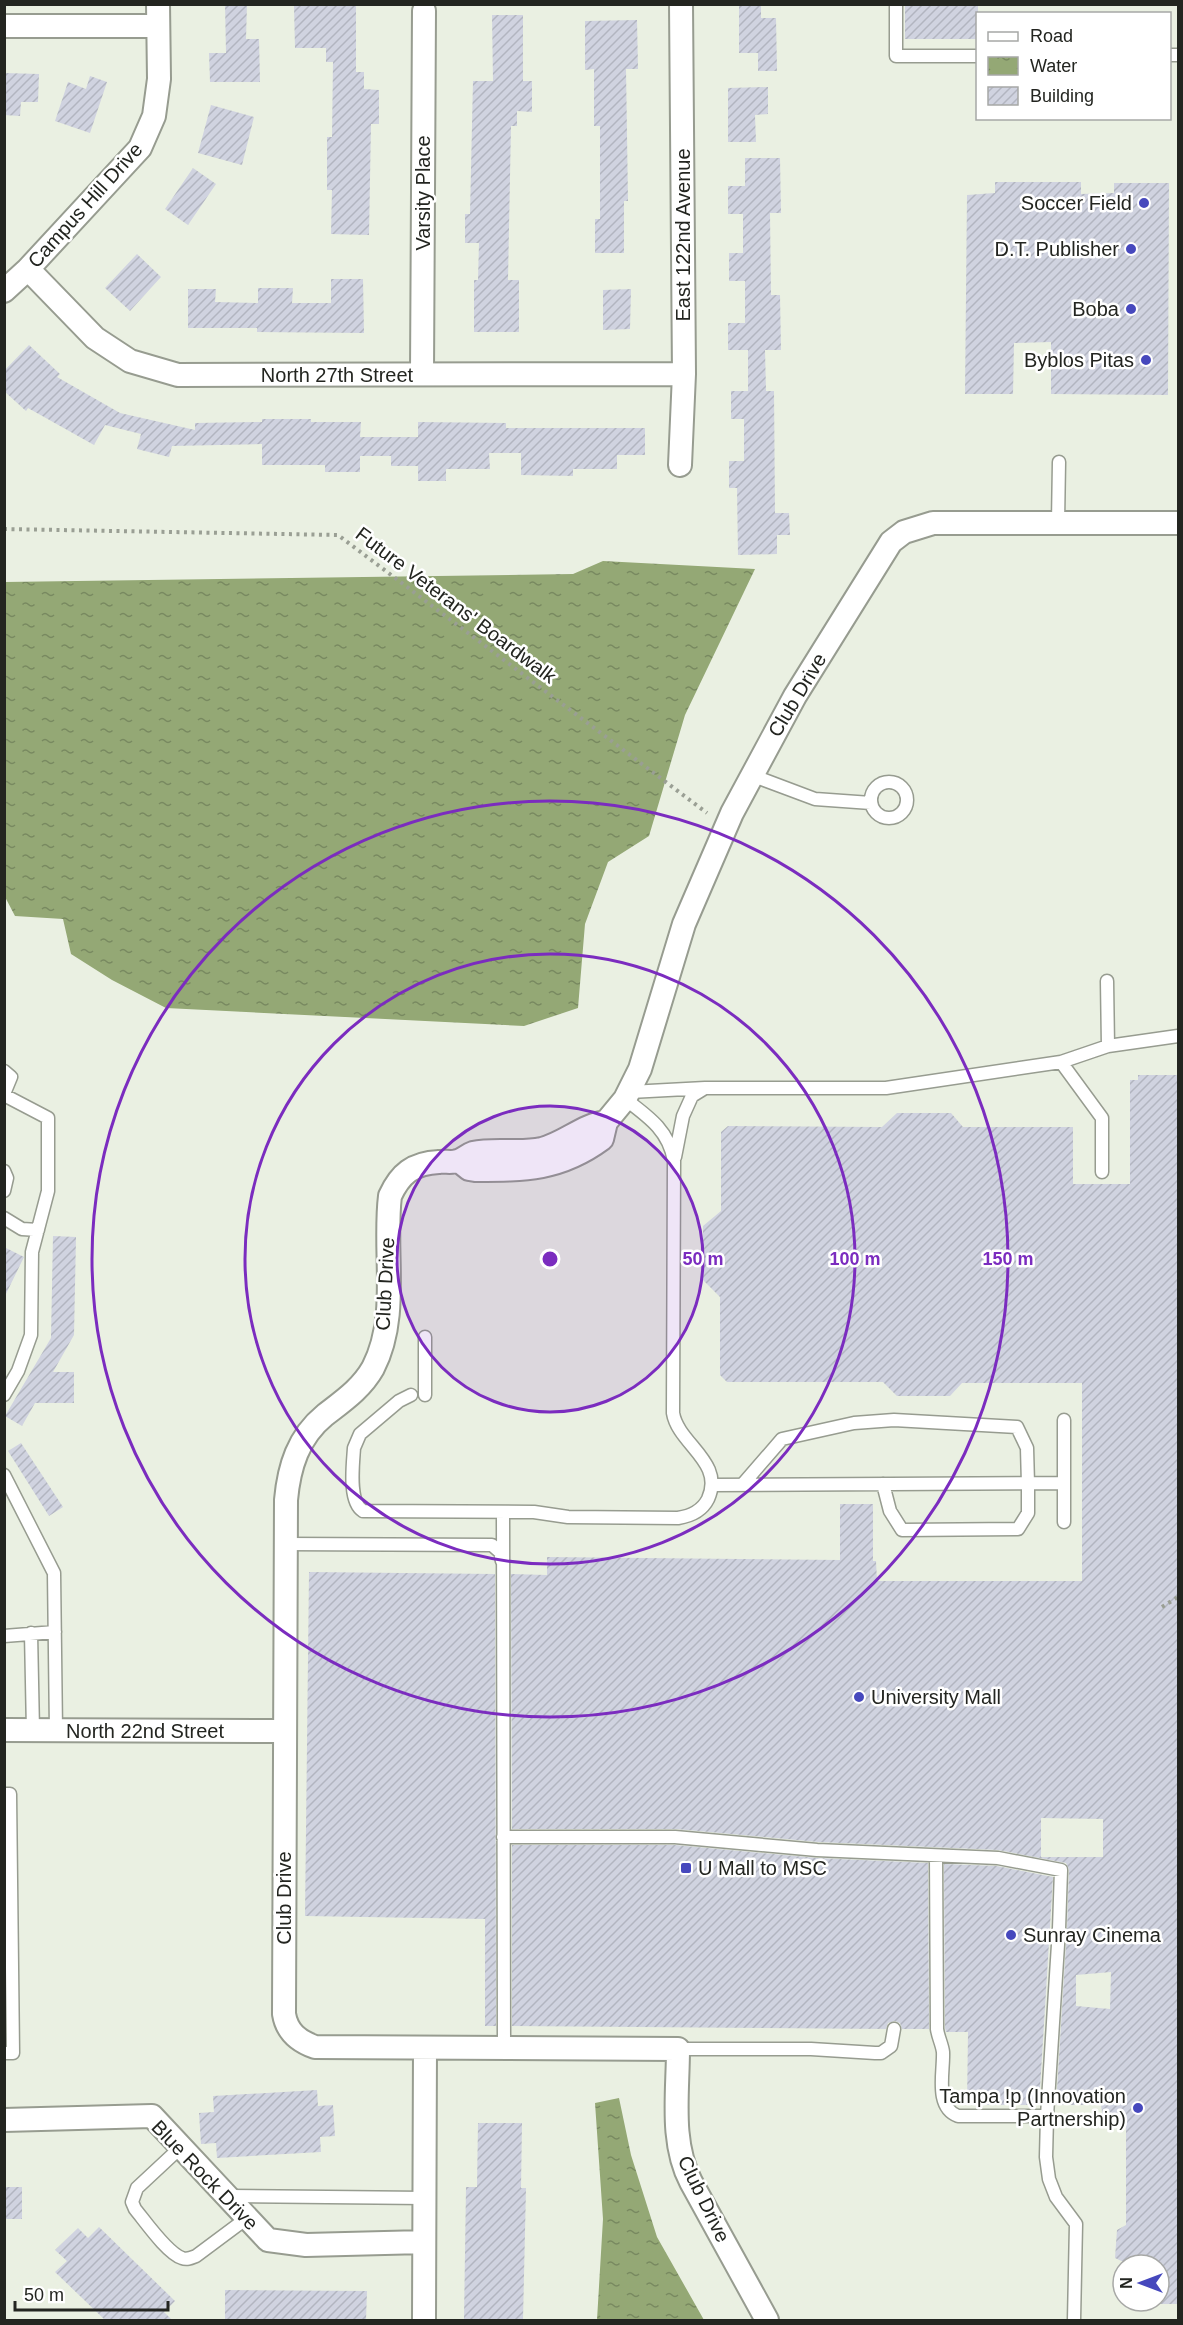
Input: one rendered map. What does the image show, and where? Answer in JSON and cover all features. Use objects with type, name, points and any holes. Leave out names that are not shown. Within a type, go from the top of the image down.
[{"type":"street","name":"East 122nd Avenue","points":[[680,465],[684,375],[681,4]]},
{"type":"street","name":"Varsity Place","points":[[422,375],[424,11]]},
{"type":"street","points":[[4,26],[158,15]]},
{"type":"street","name":"Campus Hill Drive","points":[[4,291],[28,269],[140,148],[154,116],[159,78],[158,15]]},
{"type":"street","name":"North 27th Street","points":[[28,269],[95,339],[130,361],[178,375],[684,375]]},
{"type":"street","name":"Club Drive","points":[[767,2320],[681,2160],[678,2134],[678,2049],[315,2047],[296,2038],[286,2023],[284,2014],[285,1544],[288,1481],[299,1446],[310,1430],[363,1383],[380,1352],[386,1316],[388,1207],[393,1190],[405,1172],[427,1162],[459,1161],[469,1169],[475,1170],[528,1170],[554,1164],[581,1153],[602,1139],[606,1122],[628,1095],[640,1069],[665,980],[687,914],[751,775],[795,696],[891,542],[904,532],[933,523],[1179,522]]},
{"type":"street","name":"North 22nd Street","points":[[4,1730],[285,1731]]},
{"type":"street","points":[[424,2320],[425,2048]]},
{"type":"street","name":"Blue Rock Drive","points":[[4,2120],[152,2116],[268,2240],[306,2245],[424,2242]]},
{"type":"lane","points":[[896,4],[897,56],[976,56]]},
{"type":"lane","points":[[1058,522],[1059,462]]},
{"type":"lane","points":[[751,775],[815,799],[871,803]]},
{"type":"lane","points":[[1107,981],[1108,1046]]},
{"type":"lane","points":[[628,1095],[705,1088],[886,1088],[1061,1062],[1108,1046],[1179,1036]]},
{"type":"lane","points":[[1061,1062],[1102,1118],[1102,1172]]},
{"type":"lane","points":[[4,1071],[11,1077],[4,1095],[48,1118],[48,1191],[32,1252],[31,1335],[18,1371],[4,1395]]},
{"type":"lane","points":[[674,1161],[683,1116],[692,1096],[705,1088]]},
{"type":"lane","points":[[411,1395],[399,1401],[356,1440],[353,1497],[357,1508],[369,1512],[534,1512],[584,1518],[678,1518],[694,1514],[706,1503],[712,1485],[708,1467],[678,1430],[673,1413],[674,1161],[672,1148],[660,1127],[628,1095]]},
{"type":"lane","points":[[4,1171],[7,1178],[4,1191]]},
{"type":"lane","points":[[4,1218],[22,1229],[38,1230]]},
{"type":"lane","points":[[425,1337],[425,1395]]},
{"type":"lane","points":[[743,1484],[782,1439],[854,1423],[894,1420],[1017,1427],[1027,1448],[1028,1513],[1017,1529],[902,1530],[890,1511],[883,1484]]},
{"type":"lane","points":[[1064,1420],[1065,1521]]},
{"type":"lane","points":[[4,1475],[54,1573],[56,1731]]},
{"type":"lane","points":[[712,1485],[1064,1484]]},
{"type":"lane","points":[[503,1512],[504,2048]]},
{"type":"lane","points":[[285,1544],[492,1545],[500,1552],[506,1574]]},
{"type":"lane","points":[[4,1636],[55,1632]]},
{"type":"lane","points":[[31,1633],[33,1731]]},
{"type":"lane","points":[[4,1794],[10,1794],[13,2053],[4,2053]]},
{"type":"lane","points":[[503,1837],[675,1837],[817,1850],[998,1858],[1061,1870],[1046,2157],[1049,2179],[1056,2197],[1076,2224],[1074,2320]]},
{"type":"lane","points":[[936,1857],[937,2029],[943,2052],[943,2093],[946,2108],[958,2116],[1047,2116]]},
{"type":"lane","points":[[678,2049],[811,2049],[881,2053],[891,2046],[894,2029]]},
{"type":"lane","points":[[181,2147],[137,2188],[132,2202],[135,2209],[173,2253],[189,2259],[196,2256],[248,2218]]},
{"type":"lane","points":[[228,2196],[424,2198]]},
{"type":"path","name":"Future Veterans' Boardwalk","points":[[4,529],[338,535],[706,813]]},
{"type":"path","points":[[1162,1607],[1179,1597]]},
{"type":"water","points":[[603,561],[755,569],[685,715],[649,836],[608,862],[585,924],[578,1008],[524,1026],[166,1008],[112,980],[71,954],[63,919],[15,916],[4,895],[5,582],[573,574]]},
{"type":"water","points":[[619,2098],[631,2155],[657,2237],[704,2320],[597,2320],[603,2219],[595,2103]]},
{"type":"building","points":[[225,4],[247,4],[246,39],[259,39],[260,82],[210,82],[209,53],[226,53]]},
{"type":"building","points":[[739,4],[761,4],[761,18],[776,18],[777,71],[758,71],[758,53],[739,53]]},
{"type":"building","points":[[905,4],[978,4],[976,39],[905,39]]},
{"type":"building","points":[[356,5],[356,72],[364,72],[364,89],[379,90],[379,124],[371,124],[369,235],[331,234],[332,190],[327,190],[327,137],[332,137],[333,62],[326,62],[326,48],[295,48],[294,6]]},
{"type":"building","points":[[492,15],[523,15],[523,81],[532,81],[532,112],[517,111],[517,126],[511,126],[508,280],[519,280],[519,332],[474,332],[474,280],[478,280],[479,243],[465,243],[465,214],[470,214],[473,81],[493,81]]},
{"type":"building","points":[[637,20],[638,69],[626,69],[628,201],[624,201],[624,253],[595,253],[595,219],[600,219],[600,126],[594,126],[594,69],[585,70],[585,21]]},
{"type":"building","points":[[4,73],[39,74],[38,102],[21,102],[20,116],[4,115]]},
{"type":"building","points":[[90,76],[107,82],[90,133],[55,121],[68,82],[86,89]]},
{"type":"building","points":[[768,87],[768,114],[755,115],[756,142],[728,142],[728,88]]},
{"type":"building","points":[[211,105],[254,117],[242,165],[198,153]]},
{"type":"building","points":[[745,158],[780,158],[781,213],[770,213],[771,295],[780,295],[781,350],[765,350],[766,391],[774,391],[775,513],[789,513],[790,535],[777,535],[777,554],[738,555],[737,488],[729,488],[729,461],[744,461],[744,419],[731,419],[731,391],[748,391],[748,350],[728,350],[728,323],[745,323],[745,281],[729,281],[729,253],[743,253],[743,214],[728,214],[728,186],[745,186]]},
{"type":"building","points":[[193,168],[216,184],[188,225],[165,209]]},
{"type":"building","points":[[995,182],[1081,182],[1081,194],[1114,193],[1114,183],[1169,183],[1168,395],[1051,394],[1051,342],[1014,343],[1013,394],[965,394],[967,195],[995,193]]},
{"type":"building","points":[[137,254],[161,277],[130,311],[105,288]]},
{"type":"building","points":[[331,279],[363,279],[364,333],[257,332],[257,328],[188,328],[188,289],[216,289],[215,302],[258,303],[258,288],[293,288],[292,303],[331,303]]},
{"type":"building","points":[[631,289],[630,329],[603,330],[603,290]]},
{"type":"building","points":[[29,345],[60,374],[57,377],[120,413],[195,430],[195,423],[262,422],[262,419],[361,422],[360,437],[418,437],[418,422],[506,423],[506,428],[645,428],[645,455],[617,455],[617,469],[573,469],[573,476],[521,475],[521,453],[489,453],[490,469],[446,469],[446,481],[418,481],[418,466],[391,466],[391,456],[360,456],[360,472],[325,472],[325,465],[262,465],[262,444],[172,446],[169,457],[137,449],[141,434],[105,425],[94,445],[28,408],[26,411],[4,391],[4,371]]},
{"type":"building","name":"University Mall","points":[[1138,1075],[1179,1075],[1179,2304],[1171,2304],[1171,2253],[1115,2253],[1117,2230],[1126,2225],[1126,2119],[1103,2119],[1101,2105],[1056,2105],[1067,1929],[1069,1870],[1066,1863],[998,1850],[818,1842],[676,1829],[512,1829],[511,1574],[547,1575],[547,1557],[840,1560],[840,1504],[873,1504],[873,1561],[876,1561],[877,1581],[1082,1581],[1082,1383],[962,1383],[950,1396],[897,1396],[883,1382],[727,1382],[720,1375],[720,1297],[703,1280],[703,1226],[721,1211],[721,1132],[728,1126],[882,1127],[897,1113],[951,1113],[963,1127],[1073,1127],[1073,1184],[1130,1184],[1130,1080],[1138,1080]],"holes":[[[1041,1818],[1103,1819],[1103,1857],[1041,1857]],[[1111,1972],[1110,2009],[1076,2006],[1076,1975]]]},
{"type":"building","points":[[53,1236],[76,1237],[74,1335],[53,1372],[74,1372],[74,1403],[35,1403],[22,1426],[5,1416],[51,1338]]},
{"type":"building","points":[[4,1247],[24,1257],[4,1298]]},
{"type":"building","points":[[21,1443],[63,1507],[49,1516],[8,1451]]},
{"type":"building","points":[[309,1572],[495,1574],[496,2026],[485,2026],[485,1919],[305,1916]]},
{"type":"building","points":[[512,1845],[675,1845],[817,1858],[928,1863],[929,2029],[902,2029],[900,2023],[895,2021],[888,2023],[886,2029],[512,2026]]},
{"type":"building","name":"Sunray Cinema","points":[[944,1864],[997,1866],[1053,1877],[1039,2105],[967,2105],[968,2032],[946,2032],[945,2028]]},
{"type":"building","points":[[317,2090],[318,2106],[333,2105],[335,2136],[320,2137],[321,2152],[217,2158],[216,2143],[201,2144],[199,2113],[214,2112],[213,2096]]},
{"type":"building","points":[[478,2123],[522,2123],[521,2188],[526,2188],[523,2320],[464,2320],[466,2187],[477,2187]]},
{"type":"building","points":[[4,2187],[22,2187],[22,2219],[4,2219]]},
{"type":"building","points":[[99,2227],[175,2301],[164,2312],[172,2320],[105,2320],[55,2272],[67,2261],[55,2250],[78,2228],[88,2238]]},
{"type":"building","points":[[225,2290],[367,2291],[366,2320],[225,2320]]},
{"type":"place","name":"Soccer Field","points":[[1144,203]]},
{"type":"place","name":"D.T. Publisher","points":[[1131,249]]},
{"type":"place","name":"Boba","points":[[1131,309]]},
{"type":"place","name":"Byblos Pitas","points":[[1146,360]]},
{"type":"place","name":"University Mall","points":[[859,1697]]},
{"type":"place","name":"U Mall to MSC","points":[[686,1868]]},
{"type":"place","name":"Sunray Cinema","points":[[1011,1935]]},
{"type":"place","name":"Tampa !p (Innovation Partnership)","points":[[1138,2108]]}]
